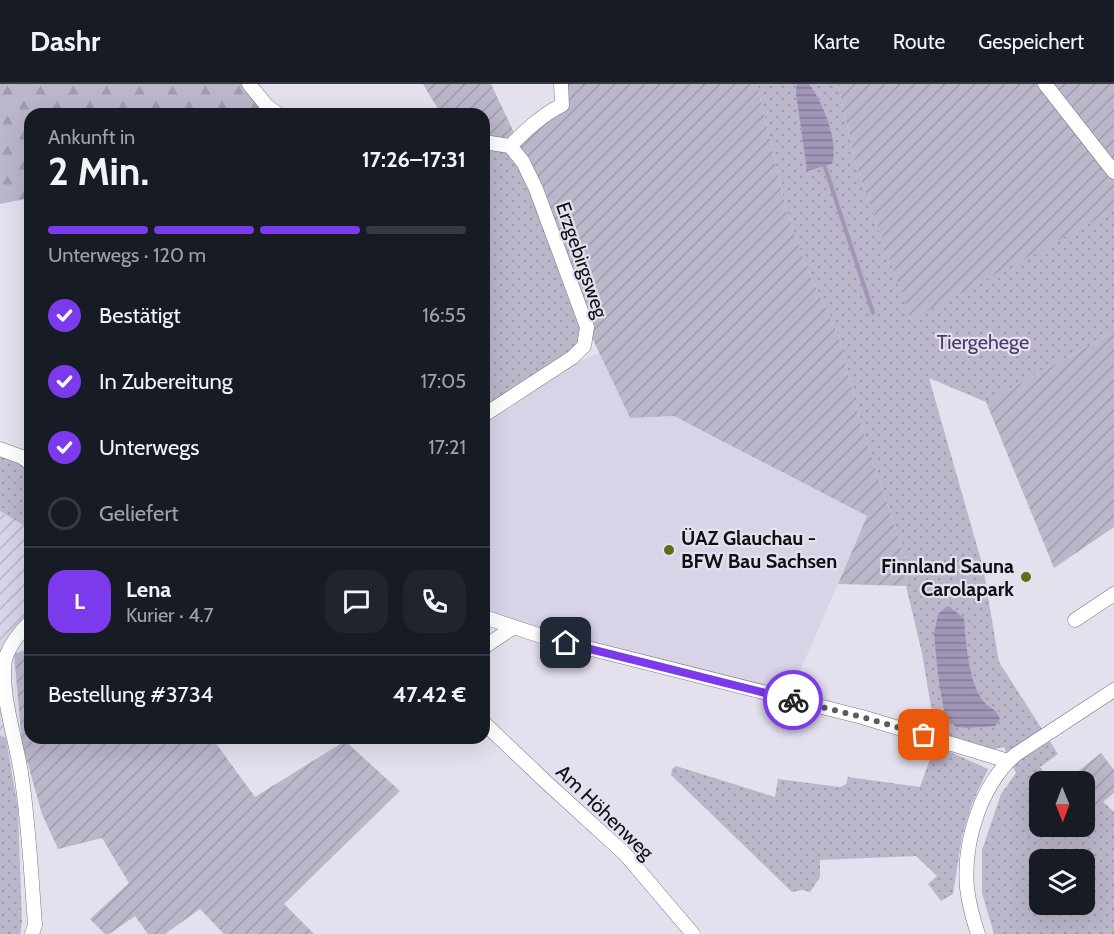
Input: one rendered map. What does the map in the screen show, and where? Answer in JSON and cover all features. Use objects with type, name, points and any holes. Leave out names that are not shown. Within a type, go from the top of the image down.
[{"type":"street","points":[[249,84],[270,108]]},
{"type":"street","points":[[490,143],[510,146],[531,126],[562,105],[561,84]]},
{"type":"street","points":[[1045,84],[1114,172]]},
{"type":"street","name":"Erzgebirgsweg","points":[[490,411],[573,357],[584,346],[587,327],[536,189],[523,162],[510,146]]},
{"type":"street","points":[[0,449],[24,458]]},
{"type":"street","points":[[1075,620],[1114,594]]},
{"type":"street","points":[[490,619],[544,637],[862,717],[1008,761]]},
{"type":"street","points":[[490,643],[514,627]]},
{"type":"street","points":[[24,628],[18,634],[5,659],[3,684],[21,769],[28,820],[35,925],[32,934]]},
{"type":"street","points":[[978,934],[970,908],[967,886],[968,856],[973,830],[990,786],[1008,761],[1114,690]]},
{"type":"street","name":"Am Höhenweg","points":[[490,729],[625,854],[693,934]]},
{"type":"shaded area","points":[[797,84],[809,84],[814,92],[828,122],[833,145],[832,164],[807,171],[796,93]]},
{"type":"shaded area","name":"ÜAZ Glauchau - BFW Bau Sachsen","points":[[599,353],[630,418],[674,416],[867,516],[788,699],[490,618],[490,416],[556,372]]},
{"type":"shaded area","points":[[0,511],[24,525],[24,631],[5,659],[14,741],[0,735]]},
{"type":"shaded area","points":[[948,606],[964,618],[967,650],[974,684],[984,702],[996,712],[1000,719],[995,726],[956,727],[945,717],[934,634],[938,614]]},
{"type":"green space","points":[[0,84],[249,84],[267,106],[264,108],[24,108],[24,199],[0,204]]},
{"type":"green space","points":[[423,84],[491,84],[516,137],[562,105],[561,84],[757,84],[786,208],[806,266],[839,337],[859,418],[907,564],[906,586],[838,584],[867,516],[674,416],[630,418],[587,327],[536,189],[510,146],[490,143],[490,108],[437,108]]},
{"type":"green space","name":"Tiergehege","points":[[757,84],[838,84],[856,165],[911,319],[1114,210],[1114,332],[986,402],[929,378],[983,567],[999,662],[1058,754],[1040,767],[1043,771],[1029,771],[1029,837],[1095,837],[1095,794],[1114,812],[1114,934],[994,934],[982,893],[982,850],[1001,794],[1016,773],[1004,747],[994,749],[935,731],[922,653],[906,586],[907,564],[859,418],[839,337],[806,266],[786,208]]},
{"type":"green space","points":[[838,84],[1114,84],[1114,210],[911,320],[856,165]]},
{"type":"green space","points":[[490,142],[523,162],[587,327],[584,346],[490,412]]},
{"type":"green space","points":[[1114,332],[1114,527],[1054,568],[986,402]]},
{"type":"green space","points":[[0,449],[24,460],[24,525],[0,511]]},
{"type":"green space","points":[[24,650],[24,744],[216,744],[255,797],[340,744],[348,744],[400,791],[284,904],[314,934],[224,934],[200,909],[165,934],[148,934],[135,916],[109,934],[105,934],[90,919],[129,883],[102,838],[58,849],[42,814],[22,743],[14,654]]},
{"type":"green space","points":[[0,735],[6,738],[18,809],[22,922],[20,934],[0,934]]},
{"type":"green space","points":[[935,745],[988,769],[971,806],[962,836],[953,894],[941,901],[928,884],[937,876],[916,856],[820,860],[820,877],[810,892],[802,890],[792,892],[671,775],[672,769],[676,766],[775,797],[778,779],[840,787],[846,784],[848,777],[920,787]]},
{"type":"green space","points":[[1101,753],[1114,770],[1114,793],[1095,812],[1095,771],[1078,771]]},
{"type":"waterway","points":[[825,167],[873,313]]},
{"type":"way so far","points":[[793,700],[924,735]]},
{"type":"place","name":"ÜAZ Glauchau - BFW Bau Sachsen","points":[[669,550]]},
{"type":"place","name":"Finnland Sauna Carolapark","points":[[1026,577]]},
{"type":"route","points":[[566,643],[793,700]]}]
